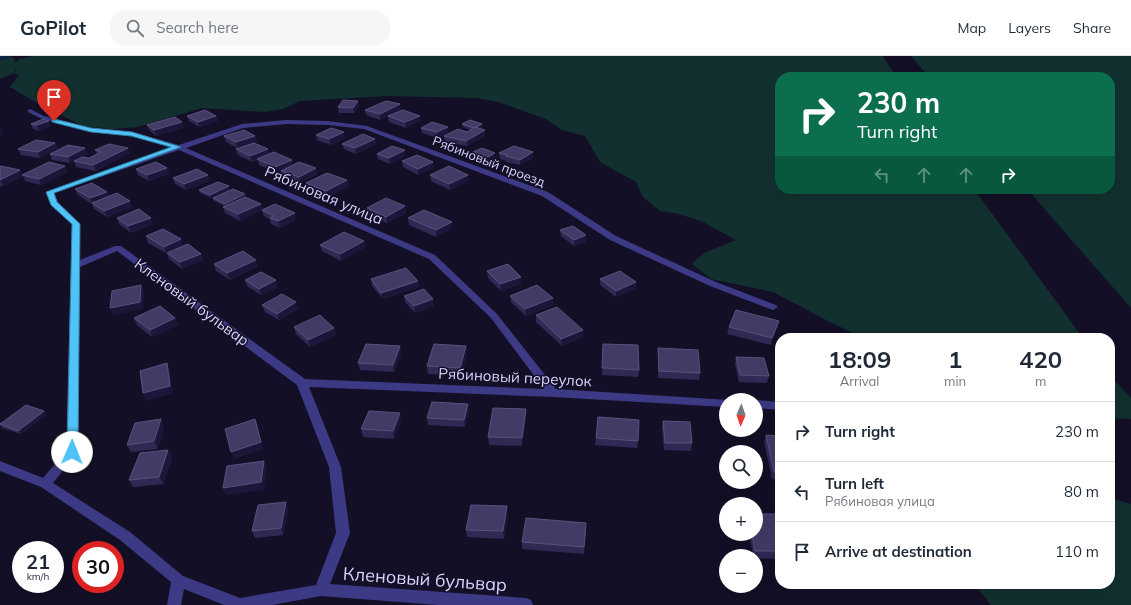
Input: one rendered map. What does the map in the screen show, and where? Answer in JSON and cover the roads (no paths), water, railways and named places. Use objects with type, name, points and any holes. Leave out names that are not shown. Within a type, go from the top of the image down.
[{"type":"street","name":"Рябиновая улица","points":[[30,111],[42,117],[91,130],[132,134],[178,147],[432,257],[494,316],[553,393]]},
{"type":"street","name":"Рябиновый проезд","points":[[76,265],[76,224],[54,203],[50,192],[242,126],[286,122],[328,123],[364,127],[545,194],[613,238],[713,284],[773,308]]},
{"type":"street","name":"Кленовый бульвар","points":[[76,265],[118,248],[302,383]]},
{"type":"street","points":[[45,484],[72,452],[76,265]]},
{"type":"street","points":[[302,383],[335,467],[343,533],[321,590]]},
{"type":"street","name":"Рябиновый переулок","points":[[302,383],[553,393],[719,403]]},
{"type":"street","points":[[763,405],[775,406]]},
{"type":"street","points":[[0,466],[45,484],[125,536],[178,580],[241,605]]},
{"type":"street","points":[[174,605],[178,580]]},
{"type":"street","name":"Кленовый бульвар","points":[[241,605],[321,590],[526,605]]},
{"type":"waterway","points":[[0,59],[9,56]]}]
